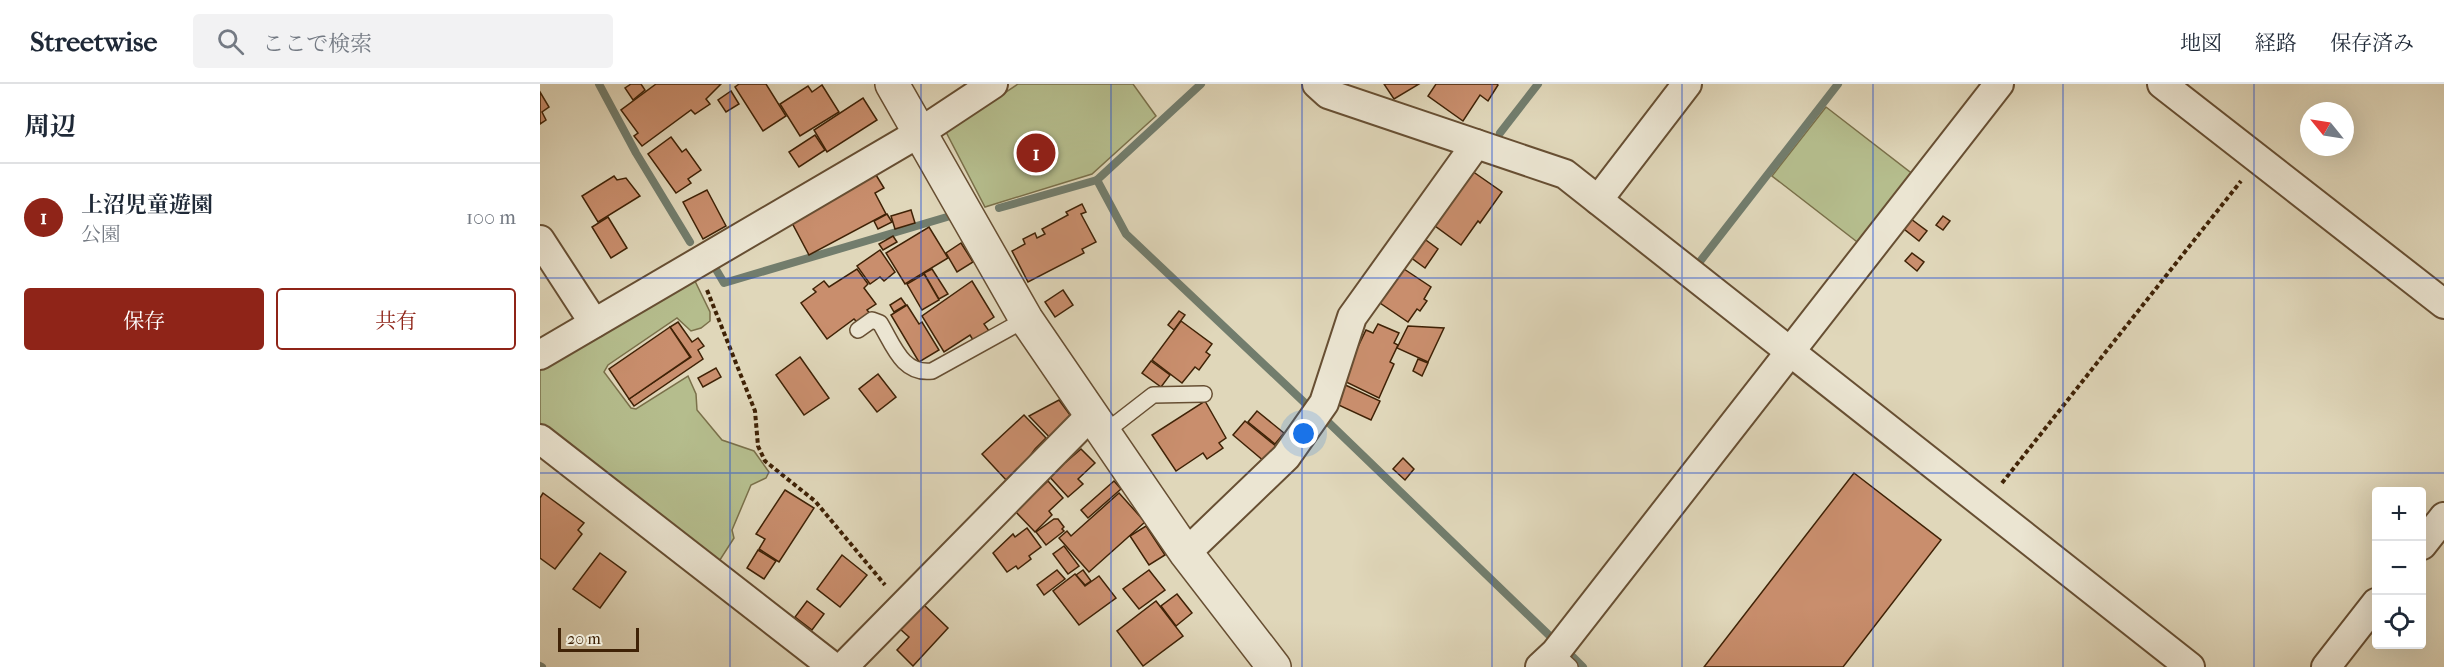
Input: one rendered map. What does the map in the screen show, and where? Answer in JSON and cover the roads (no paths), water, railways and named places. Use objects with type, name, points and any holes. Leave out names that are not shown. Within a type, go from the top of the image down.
[{"type":"street","points":[[892,84],[1026,319],[1186,553],[1274,667]]},
{"type":"street","points":[[540,354],[919,133],[993,84]]},
{"type":"street","points":[[1317,84],[1328,93],[1564,174],[2190,667]]},
{"type":"street","points":[[1598,200],[1687,84]]},
{"type":"street","points":[[1555,662],[1999,84]]},
{"type":"street","points":[[2162,84],[2444,304]]},
{"type":"street","points":[[1186,553],[1286,457],[1324,404],[1352,317],[1476,144]]},
{"type":"street","points":[[540,240],[594,323]]},
{"type":"street","points":[[843,667],[902,607],[1098,424]]},
{"type":"street","points":[[540,439],[832,667]]},
{"type":"street","points":[[2424,541],[2444,517]]},
{"type":"street","points":[[2326,667],[2372,608]]},
{"type":"lane","points":[[858,330],[872,320],[880,323],[897,356],[912,369],[921,373],[932,371],[1026,319]]},
{"type":"lane","points":[[1098,424],[1153,395],[1204,394]]},
{"type":"waterway","points":[[599,84],[636,153],[690,242]]},
{"type":"waterway","points":[[1097,180],[1201,84]]},
{"type":"waterway","points":[[1500,133],[1538,84]]},
{"type":"waterway","points":[[1698,264],[1838,84]]},
{"type":"waterway","points":[[999,208],[1097,180],[1126,234],[1306,404]]},
{"type":"waterway","points":[[714,266],[724,283],[947,217]]},
{"type":"waterway","points":[[1327,421],[1553,639]]},
{"type":"waterway","points":[[1573,657],[1583,667]]},
{"type":"place","name":"上沼児童遊園","points":[[1036,153]]}]
